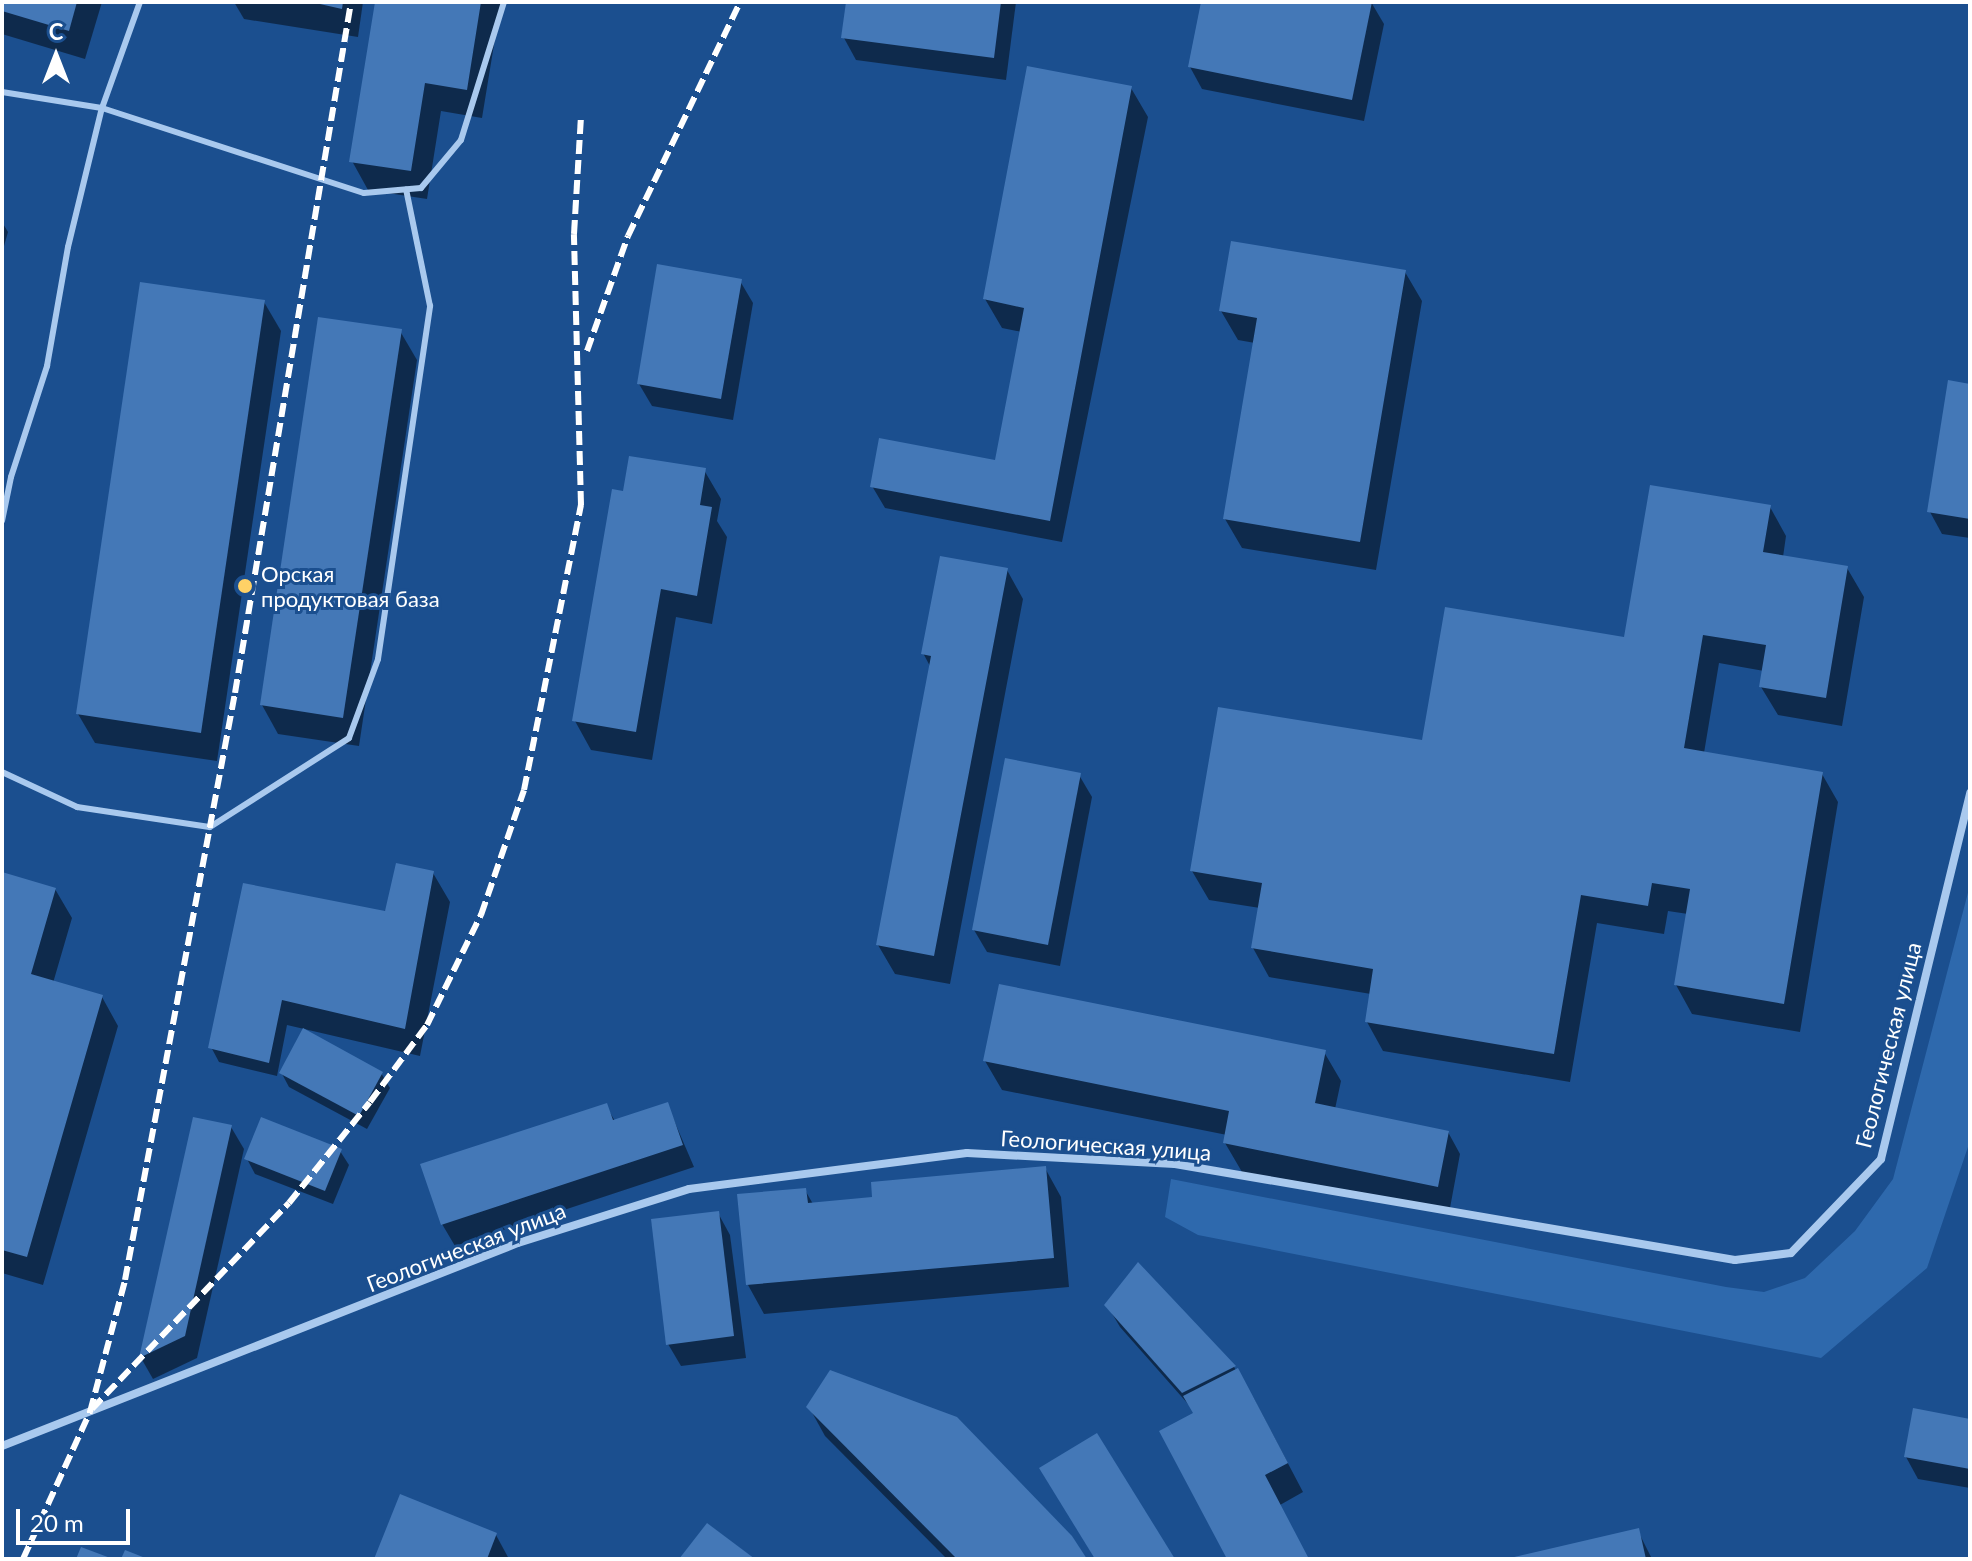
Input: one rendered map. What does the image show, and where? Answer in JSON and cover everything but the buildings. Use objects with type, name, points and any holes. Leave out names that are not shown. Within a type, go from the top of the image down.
[{"type":"street","name":"Геологическая улица","points":[[2,1446],[518,1243],[689,1189],[967,1153],[1175,1164],[1735,1260],[1791,1253],[1881,1159],[1970,793]]},
{"type":"lane","points":[[2,521],[11,477],[47,366],[68,247],[102,108],[140,2]]},
{"type":"lane","points":[[2,92],[102,108],[364,193],[421,188],[461,140],[504,2]]},
{"type":"lane","points":[[2,772],[77,807],[210,827],[349,738],[378,659],[430,306],[406,189]]},
{"type":"shaded area","points":[[1970,885],[1970,1141],[1927,1268],[1821,1358],[1198,1235],[1165,1217],[1171,1179],[1726,1287],[1764,1292],[1805,1278],[1855,1231],[1893,1179]]},
{"type":"railway","points":[[23,1559],[90,1412],[125,1280],[235,693],[351,2]]},
{"type":"railway","points":[[587,351],[628,236],[740,2]]},
{"type":"railway","points":[[92,1409],[289,1203],[370,1102],[427,1025],[481,915],[524,790],[581,505],[574,234],[581,116]]},
{"type":"place","name":"Орская продуктовая база","points":[[245,586]]}]
